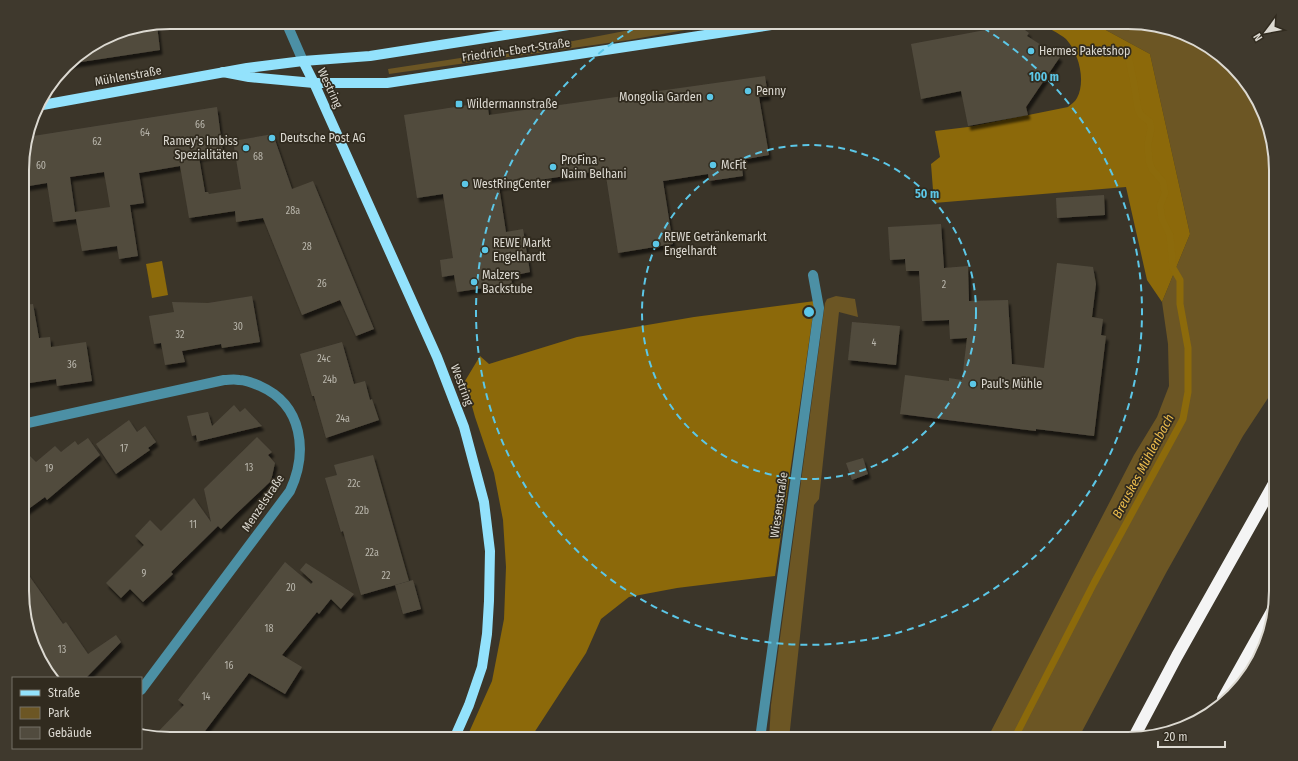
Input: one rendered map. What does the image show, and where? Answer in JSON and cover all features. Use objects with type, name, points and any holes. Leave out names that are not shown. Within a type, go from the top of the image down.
[{"type":"highway","points":[[1137,732],[1177,656],[1269,492]]},
{"type":"highway","points":[[1227,692],[1265,624]]},
{"type":"main road","name":"Friedrich-Ebert-Straße","points":[[303,61],[370,56],[543,29]]},
{"type":"main road","name":"Friedrich-Ebert-Straße","points":[[314,82],[387,83],[745,29]]},
{"type":"main road","name":"Mühlenstraße","points":[[44,105],[224,72],[303,61]]},
{"type":"main road","name":"Westring","points":[[303,61],[314,82],[437,357],[464,427],[484,502],[490,551],[487,634],[482,667],[469,705],[457,732]]},
{"type":"main road","name":"Mühlenstraße","points":[[224,72],[249,77],[314,82]]},
{"type":"street","points":[[289,29],[303,61]]},
{"type":"street","name":"Wiesenstraße","points":[[761,732],[819,308],[814,275]]},
{"type":"street","name":"Menzelstraße","points":[[29,423],[224,380],[251,382],[270,390],[284,403],[294,420],[298,430],[300,462],[296,479],[290,491],[142,689]]},
{"type":"green space","points":[[635,29],[691,29],[629,40],[389,74],[388,69],[573,41]]},
{"type":"green space","points":[[1104,29],[1147,30],[1174,36],[1191,43],[1214,58],[1228,70],[1245,91],[1255,107],[1262,124],[1269,160],[1269,397],[1243,436],[1166,573],[1082,732],[991,732],[1134,455],[1157,417],[1169,386],[1168,344],[1162,302],[1190,234],[1150,54]]},
{"type":"green space","points":[[836,296],[855,299],[858,317],[839,312],[819,499],[814,505],[790,732],[769,732],[771,705],[825,303],[827,299]]},
{"type":"shaded area","points":[[1051,29],[1104,29],[1150,54],[1190,234],[1162,302],[1147,280],[1126,187],[934,203],[931,164],[940,157],[935,131],[968,127],[1068,107],[1077,98],[1081,84],[1078,59],[1071,45]]},
{"type":"shaded area","points":[[162,261],[168,295],[152,298],[146,264]]},
{"type":"shaded area","points":[[815,301],[775,576],[677,588],[629,597],[601,619],[586,653],[535,732],[469,732],[492,681],[504,619],[506,567],[503,520],[494,473],[475,417],[465,381],[480,356],[489,364],[577,337],[694,317]]},
{"type":"building","points":[[158,29],[160,50],[79,62],[107,43],[124,36],[151,30]]},
{"type":"building","points":[[990,29],[1024,29],[1029,33],[1027,36],[1060,57],[1026,107],[1028,115],[968,126],[961,91],[921,99],[911,44]]},
{"type":"building","name":"WestRingCenter","points":[[765,76],[768,96],[759,97],[769,155],[741,160],[743,176],[709,181],[708,174],[663,181],[673,244],[618,253],[605,170],[499,186],[506,232],[523,229],[530,272],[511,276],[512,284],[457,292],[454,275],[442,277],[440,260],[453,258],[443,194],[417,198],[404,115],[487,102],[489,115]]},
{"type":"building","points":[[217,107],[223,153],[199,157],[205,192],[208,192],[209,194],[241,189],[233,141],[273,134],[292,189],[313,181],[374,329],[356,336],[340,300],[302,315],[263,218],[236,222],[235,211],[189,218],[180,166],[139,173],[144,203],[130,205],[138,256],[119,259],[117,246],[82,251],[76,219],[53,222],[47,183],[29,186],[29,160],[33,136]],"holes":[[[104,172],[110,207],[75,212],[70,177]]]},
{"type":"building","points":[[1104,195],[1105,215],[1057,218],[1056,198]]},
{"type":"building","points":[[941,224],[944,268],[968,266],[969,301],[1008,300],[1012,364],[1044,368],[1057,263],[1093,267],[1096,284],[1092,317],[1103,319],[1101,335],[1106,336],[1094,436],[1036,429],[1036,431],[900,414],[905,375],[949,381],[949,378],[962,380],[967,338],[950,339],[949,320],[922,321],[919,271],[906,271],[905,259],[890,260],[888,227]]},
{"type":"building","points":[[252,296],[260,342],[222,348],[221,344],[182,351],[185,362],[165,365],[161,343],[154,344],[149,316],[174,312],[172,302],[208,303]]},
{"type":"building","points":[[29,304],[33,304],[39,338],[50,337],[51,347],[86,342],[92,381],[57,386],[56,379],[29,383]]},
{"type":"building","points":[[852,322],[900,326],[896,365],[848,360]]},
{"type":"building","points":[[342,342],[354,384],[365,381],[370,400],[372,399],[379,420],[326,438],[300,354]]},
{"type":"building","points":[[234,405],[240,412],[245,408],[262,426],[196,442],[196,435],[192,436],[187,416],[208,412],[212,426]]},
{"type":"building","points":[[129,420],[137,432],[145,426],[156,442],[148,448],[150,450],[116,474],[96,444]]},
{"type":"building","points":[[257,437],[272,452],[268,455],[275,463],[271,481],[221,529],[218,526],[171,572],[173,574],[143,602],[130,589],[121,598],[106,583],[144,545],[135,536],[150,520],[161,531],[194,498],[211,522],[204,489]]},
{"type":"building","points":[[88,438],[100,455],[47,500],[45,497],[29,509],[29,455],[36,462],[55,446],[61,452],[75,441],[78,445]]},
{"type":"building","points":[[373,455],[409,581],[361,595],[343,531],[341,532],[325,478],[337,475],[334,465]]},
{"type":"building","points":[[863,458],[868,474],[852,480],[846,463]]},
{"type":"building","points":[[285,562],[311,584],[313,582],[300,570],[306,563],[354,594],[341,609],[331,599],[319,614],[317,612],[282,655],[302,667],[285,694],[249,673],[204,732],[158,732],[184,705],[178,700]]},
{"type":"building","points":[[29,576],[63,624],[66,622],[88,654],[116,635],[121,642],[87,677],[58,677],[43,654],[36,637],[30,610]]},
{"type":"building","points":[[413,580],[421,609],[403,614],[395,585]]},
{"type":"waterway","name":"Breuskes Mühlenbach","points":[[1018,732],[1094,583],[1183,419],[1188,392],[1188,348],[1180,304],[1180,280],[1173,268],[1170,235],[1162,219],[1160,206],[1165,193],[1163,182],[1152,169],[1149,161],[1148,144],[1151,129],[1150,122],[1141,115],[1138,109],[1127,50]]},
{"type":"place","name":"Hermes Paketshop","points":[[1031,51]]},
{"type":"place","name":"Penny","points":[[748,91]]},
{"type":"place","name":"Mongolia Garden","points":[[710,97]]},
{"type":"place","name":"Wildermannstraße","points":[[459,104]]},
{"type":"place","name":"Deutsche Post AG","points":[[272,138]]},
{"type":"place","name":"Ramey's Imbiss Spezialitäten","points":[[246,148]]},
{"type":"place","name":"McFit","points":[[713,165]]},
{"type":"place","name":"ProFina - Naim Belhani","points":[[553,167]]},
{"type":"place","name":"WestRingCenter","points":[[465,184]]},
{"type":"place","name":"REWE Getränkemarkt Engelhardt","points":[[656,244]]},
{"type":"place","name":"REWE Markt Engelhardt","points":[[485,250]]},
{"type":"place","name":"Malzers Backstube","points":[[474,282]]},
{"type":"place","name":"Paul's Mühle","points":[[973,384]]}]
